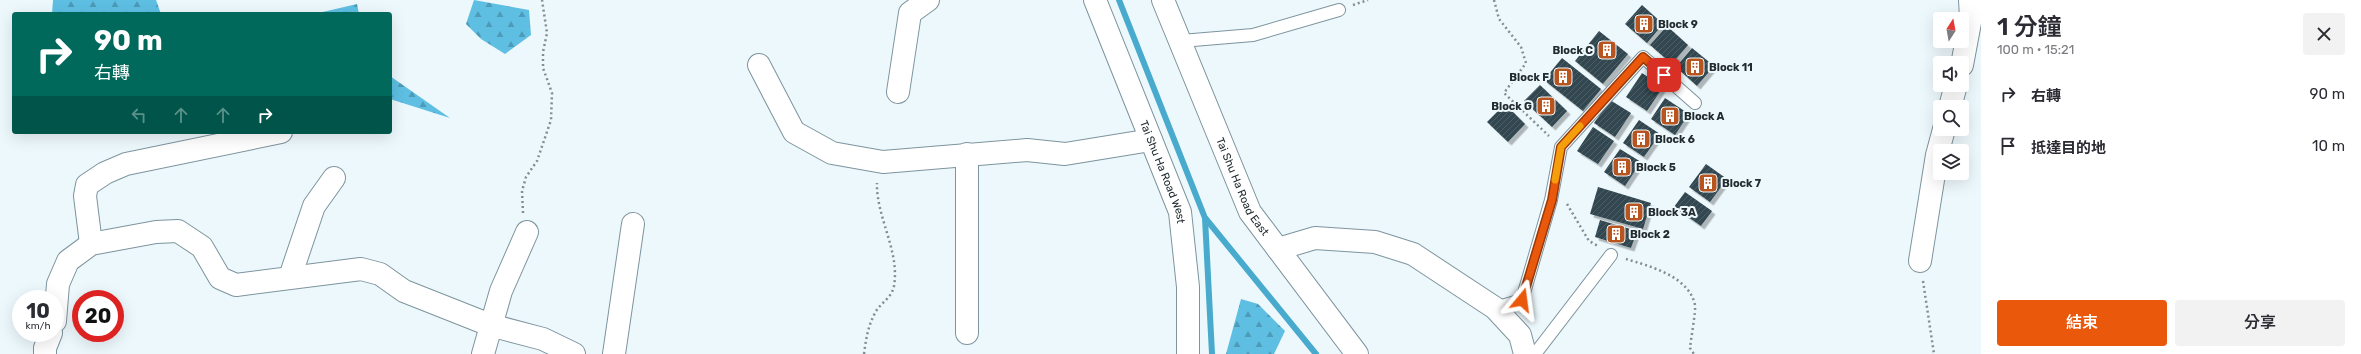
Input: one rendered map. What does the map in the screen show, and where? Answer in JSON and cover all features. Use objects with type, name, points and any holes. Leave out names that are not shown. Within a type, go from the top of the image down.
[{"type":"street","points":[[898,92],[910,13],[928,0]]},
{"type":"street","name":"Tai Shu Ha Road West","points":[[1095,0],[1180,212],[1188,287],[1188,354]]},
{"type":"street","name":"Tai Shu Ha Road East","points":[[1163,0],[1181,40],[1250,212],[1357,354]]},
{"type":"street","points":[[1964,56],[1971,17],[1970,0]]},
{"type":"street","points":[[759,65],[794,132],[832,153],[883,162],[1027,150],[1065,154],[1151,140]]},
{"type":"street","points":[[91,244],[85,196],[88,185],[105,173],[126,164],[271,134]]},
{"type":"street","points":[[1920,261],[1937,155],[1942,136]]},
{"type":"street","points":[[967,154],[967,333]]},
{"type":"street","points":[[290,277],[314,206],[334,178]]},
{"type":"street","points":[[614,354],[632,224]]},
{"type":"street","points":[[58,290],[58,284],[68,261],[91,244],[156,232],[178,232],[202,247],[220,278],[228,283],[236,285],[360,269],[380,274],[404,291],[490,325],[543,339],[574,354]]},
{"type":"street","points":[[483,354],[490,325],[501,291],[527,232]]},
{"type":"street","points":[[1278,249],[1315,238],[1375,242],[1413,254],[1495,308],[1520,335],[1525,354]]},
{"type":"street","points":[[45,354],[47,342]]},
{"type":"lane","points":[[1181,40],[1254,35],[1339,10]]},
{"type":"lane","points":[[1495,308],[1522,300],[1552,200],[1561,147],[1643,57],[1695,103]]},
{"type":"lane","points":[[1535,354],[1611,255]]},
{"type":"path","points":[[527,232],[522,191],[526,177],[537,161],[551,120],[552,93],[543,68],[543,52],[547,33],[542,0]]},
{"type":"path","points":[[1494,0],[1499,19],[1521,47],[1526,63],[1504,93],[1561,147]]},
{"type":"path","points":[[864,354],[866,335],[875,311],[889,297],[894,286],[894,270],[877,189],[877,176],[883,162]]},
{"type":"path","points":[[1552,200],[1566,202],[1590,240],[1611,255],[1651,266],[1687,288],[1695,305],[1690,348],[1694,354]]},
{"type":"path","points":[[1920,261],[1934,354]]},
{"type":"green space","points":[[53,0],[156,0],[160,12],[52,12]]},
{"type":"green space","points":[[474,0],[529,10],[531,35],[505,54],[481,39],[466,24]]},
{"type":"green space","points":[[357,4],[359,12],[323,12]]},
{"type":"green space","points":[[392,77],[450,118],[392,100]]},
{"type":"green space","points":[[1241,299],[1258,304],[1285,331],[1274,354],[1226,354]]},
{"type":"building","name":"Block 9","points":[[1642,5],[1663,24],[1647,43],[1625,24]]},
{"type":"building","points":[[1667,26],[1688,45],[1672,64],[1650,45]]},
{"type":"building","points":[[1599,31],[1628,54],[1603,84],[1575,61]]},
{"type":"building","name":"Block 11","points":[[1692,48],[1714,66],[1697,86],[1676,67]]},
{"type":"building","points":[[1562,58],[1601,89],[1583,111],[1544,80]]},
{"type":"building","points":[[1642,73],[1663,87],[1647,111],[1626,97]]},
{"type":"building","name":"Block G","points":[[1540,85],[1567,111],[1552,127],[1524,101]]},
{"type":"building","name":"Block A","points":[[1665,98],[1689,114],[1675,135],[1651,119]]},
{"type":"building","points":[[1610,100],[1631,113],[1615,137],[1594,123]]},
{"type":"building","points":[[1505,104],[1525,124],[1508,142],[1487,122]]},
{"type":"building","name":"Block 6","points":[[1639,120],[1660,134],[1644,157],[1623,143]]},
{"type":"building","points":[[1593,127],[1614,141],[1598,164],[1577,151]]},
{"type":"building","name":"Block 5","points":[[1620,149],[1641,162],[1625,186],[1604,172]]},
{"type":"building","name":"Block 7","points":[[1706,164],[1727,179],[1710,202],[1689,187]]},
{"type":"building","points":[[1598,187],[1651,203],[1643,229],[1590,214]]},
{"type":"building","points":[[1685,192],[1712,211],[1701,226],[1674,207]]},
{"type":"building","name":"Block 2","points":[[1600,220],[1637,231],[1631,248],[1595,237]]},
{"type":"waterway","points":[[1119,0],[1205,218],[1212,354]]},
{"type":"waterway","points":[[1206,219],[1316,354]]},
{"type":"slow traffic","points":[[1555,180],[1561,147],[1580,126]]},
{"type":"place","name":"Block 9","points":[[1644,24]]},
{"type":"place","name":"Block C","points":[[1607,50]]},
{"type":"place","name":"Block 11","points":[[1695,67]]},
{"type":"place","name":"Block F","points":[[1563,77]]},
{"type":"place","name":"Block G","points":[[1546,106]]},
{"type":"place","name":"Block A","points":[[1670,116]]},
{"type":"place","name":"Block 6","points":[[1641,139]]},
{"type":"place","name":"Block 5","points":[[1622,167]]},
{"type":"place","name":"Block 7","points":[[1708,183]]},
{"type":"place","name":"Block 3A","points":[[1634,212]]},
{"type":"place","name":"Block 2","points":[[1616,234]]},
{"type":"route","points":[[1522,300],[1552,200],[1561,147],[1643,57],[1664,75]]}]
